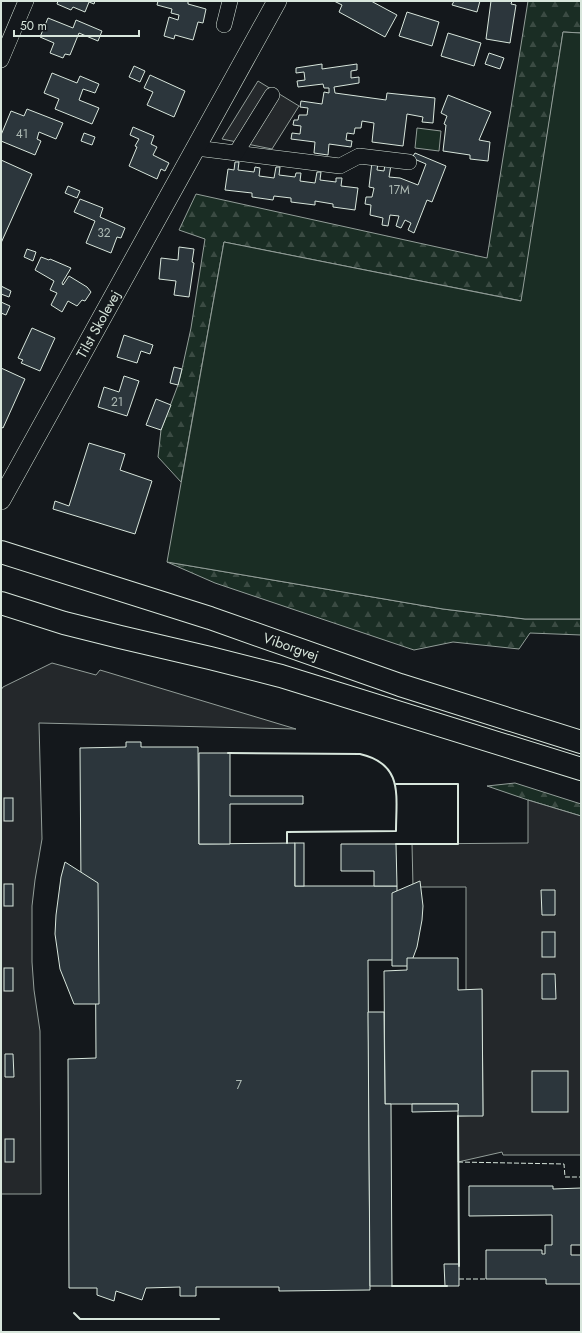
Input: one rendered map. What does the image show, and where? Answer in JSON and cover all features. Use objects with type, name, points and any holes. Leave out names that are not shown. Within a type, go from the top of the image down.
[{"type":"main road","name":"Viborgvej","points":[[1,552],[210,618],[400,685],[581,742]]},
{"type":"main road","points":[[1,604],[92,630],[280,676],[581,769]]},
{"type":"street","points":[[1,60],[26,1]]},
{"type":"street","points":[[224,25],[230,1]]},
{"type":"street","name":"Tilst Skolevej","points":[[1,500],[277,1]]},
{"type":"street","points":[[236,153],[272,95]]},
{"type":"street","points":[[196,148],[340,166],[359,156],[409,162]]},
{"type":"green space","points":[[528,1],[581,1],[581,33],[563,32],[522,301],[224,242],[181,482],[158,457],[161,430],[178,385],[191,328],[205,239],[179,230],[196,194],[487,258]]},
{"type":"green space","points":[[563,32],[581,33],[581,619],[525,619],[443,609],[167,562],[224,242],[521,301]]},
{"type":"green space","points":[[417,128],[441,131],[439,151],[415,148]]},
{"type":"green space","points":[[167,562],[443,609],[525,619],[581,619],[581,635],[530,633],[519,649],[453,642],[414,650],[215,583]]},
{"type":"green space","points":[[515,783],[581,804],[581,816],[487,786]]},
{"type":"shaded area","points":[[258,81],[299,106],[272,149],[222,139]]},
{"type":"shaded area","points":[[52,663],[96,675],[100,670],[296,729],[39,723],[42,839],[32,906],[32,962],[34,990],[40,1031],[41,1194],[1,1194],[1,690],[3,687]]},
{"type":"shaded area","points":[[528,800],[581,816],[581,1155],[503,1155],[502,1152],[458,1162],[458,1116],[483,1115],[482,990],[466,990],[466,887],[413,887],[412,844],[528,843]]},
{"type":"building","points":[[58,1],[95,1],[94,4],[89,2],[85,12],[73,7],[71,10],[57,4]]},
{"type":"building","points":[[158,1],[188,1],[188,4],[206,9],[203,23],[198,22],[193,40],[175,35],[174,39],[164,36],[169,17],[178,20],[179,15],[171,13],[172,9],[157,5]]},
{"type":"building","points":[[334,1],[371,1],[397,15],[385,37],[339,12],[342,5]]},
{"type":"building","points":[[454,1],[480,1],[477,12],[452,5]]},
{"type":"building","points":[[491,1],[512,1],[511,4],[516,5],[510,43],[486,39]]},
{"type":"building","points":[[407,12],[439,22],[432,46],[399,36]]},
{"type":"building","points":[[48,18],[73,28],[76,20],[102,31],[98,41],[79,33],[70,55],[65,54],[63,58],[50,53],[54,43],[40,37]]},
{"type":"building","points":[[448,33],[481,43],[474,66],[441,56]]},
{"type":"building","points":[[489,53],[504,58],[500,69],[485,64]]},
{"type":"building","points":[[322,64],[322,69],[357,64],[357,70],[351,71],[351,78],[359,77],[359,83],[334,87],[335,93],[386,100],[387,93],[435,98],[433,123],[422,122],[423,117],[407,114],[403,146],[372,142],[374,123],[362,121],[361,128],[355,128],[354,134],[347,133],[346,140],[352,141],[351,147],[329,144],[328,155],[314,153],[315,142],[291,139],[292,133],[300,134],[301,126],[293,125],[294,120],[298,120],[299,115],[307,115],[308,108],[300,107],[301,101],[322,104],[324,92],[329,93],[329,88],[324,88],[323,84],[298,87],[297,81],[305,80],[304,72],[296,73],[296,68]]},
{"type":"building","points":[[134,66],[145,71],[140,82],[129,77]]},
{"type":"building","points":[[52,73],[77,83],[80,76],[99,84],[95,93],[83,89],[79,100],[99,108],[92,124],[55,109],[59,99],[44,93]]},
{"type":"building","points":[[150,75],[185,91],[174,117],[147,105],[153,92],[144,88]]},
{"type":"building","points":[[448,95],[491,112],[479,140],[490,142],[488,161],[470,159],[470,155],[443,151],[446,125],[444,124],[447,116],[441,113]]},
{"type":"building","points":[[27,109],[63,123],[56,139],[39,132],[37,139],[41,141],[35,155],[1,141],[1,135],[11,111],[24,116]]},
{"type":"building","points":[[133,127],[154,136],[151,144],[157,147],[153,155],[169,163],[165,171],[161,169],[157,179],[129,166],[137,147],[135,146],[139,139],[130,135]]},
{"type":"building","points":[[84,133],[95,137],[92,145],[81,141]]},
{"type":"building","points":[[415,153],[446,166],[432,202],[427,200],[414,233],[408,230],[411,223],[405,220],[401,228],[396,226],[399,216],[390,215],[388,226],[382,225],[383,218],[370,215],[371,205],[365,204],[366,197],[372,197],[374,188],[369,187],[372,162],[378,163],[377,170],[384,171],[385,164],[391,165],[389,177],[400,178],[418,185],[426,164],[412,158]]},
{"type":"building","points":[[1,160],[32,174],[1,243]]},
{"type":"building","points":[[235,162],[239,162],[238,170],[254,172],[255,167],[260,168],[259,176],[274,178],[276,167],[280,167],[279,175],[295,177],[296,173],[301,173],[300,181],[315,183],[317,172],[321,172],[320,180],[336,182],[336,178],[342,178],[341,186],[358,188],[355,210],[333,207],[333,204],[315,201],[315,205],[291,202],[291,198],[274,196],[273,200],[252,197],[252,193],[225,190],[228,169],[234,170]]},
{"type":"building","points":[[68,186],[80,191],[77,198],[65,193]]},
{"type":"building","points":[[80,199],[103,208],[100,217],[125,228],[121,238],[117,237],[111,253],[86,243],[95,221],[74,212]]},
{"type":"building","points":[[179,247],[194,249],[192,262],[194,263],[189,297],[174,295],[176,281],[159,279],[161,258],[178,260]]},
{"type":"building","points":[[27,249],[36,252],[33,261],[24,257]]},
{"type":"building","points":[[41,257],[50,259],[71,268],[62,283],[63,285],[69,276],[87,287],[91,292],[85,301],[82,300],[77,306],[68,301],[62,312],[51,305],[57,293],[50,290],[54,281],[35,270]]},
{"type":"building","points":[[1,286],[11,291],[9,297],[1,294]]},
{"type":"building","points":[[1,302],[10,306],[6,315],[1,313]]},
{"type":"building","points":[[32,328],[55,338],[40,371],[21,363],[23,360],[18,358]]},
{"type":"building","points":[[124,335],[153,345],[150,354],[141,351],[137,363],[117,357]]},
{"type":"building","points":[[174,367],[182,369],[178,385],[170,383]]},
{"type":"building","points":[[1,368],[25,379],[3,428],[1,427]]},
{"type":"building","points":[[124,376],[139,381],[127,416],[98,407],[104,387],[119,392]]},
{"type":"building","points":[[156,399],[171,405],[161,430],[146,425]]},
{"type":"building","points":[[89,443],[125,454],[120,470],[152,481],[135,534],[53,509],[55,501],[69,506]]},
{"type":"building","points":[[126,742],[141,742],[141,747],[198,747],[199,844],[295,843],[295,886],[397,886],[397,960],[368,960],[370,1290],[279,1291],[279,1287],[196,1287],[196,1296],[180,1296],[180,1287],[146,1288],[142,1300],[116,1291],[114,1301],[97,1295],[97,1288],[69,1288],[68,1059],[96,1058],[95,887],[81,888],[80,748],[126,747]]},
{"type":"building","points":[[199,753],[230,753],[230,796],[303,796],[303,804],[230,804],[230,844],[199,844]]},
{"type":"building","points":[[4,798],[13,798],[13,821],[4,821]]},
{"type":"building","points":[[295,843],[304,843],[304,886],[295,886]]},
{"type":"building","points":[[341,844],[396,844],[397,886],[374,886],[374,871],[341,871]]},
{"type":"building","points":[[65,862],[98,883],[99,1004],[74,1004],[60,969],[55,934],[61,877]]},
{"type":"building","points":[[420,881],[423,906],[417,947],[410,966],[392,966],[392,893]]},
{"type":"building","points":[[4,884],[13,884],[13,906],[4,906]]},
{"type":"building","points":[[541,890],[555,890],[555,915],[542,915]]},
{"type":"building","points":[[542,932],[555,932],[555,957],[542,957]]},
{"type":"building","points":[[407,958],[458,958],[458,990],[482,989],[483,1116],[458,1116],[458,1104],[385,1104],[384,971],[407,970]]},
{"type":"building","points":[[4,968],[13,968],[13,991],[4,991]]},
{"type":"building","points":[[542,974],[555,974],[556,999],[542,999]]},
{"type":"building","points":[[368,1012],[384,1012],[385,1104],[391,1104],[392,1286],[370,1286]]},
{"type":"building","points":[[5,1054],[13,1054],[14,1077],[5,1077]]},
{"type":"building","points":[[532,1071],[568,1071],[568,1112],[532,1112]]},
{"type":"building","points":[[412,1104],[458,1104],[458,1111],[412,1112]]},
{"type":"building","points":[[5,1139],[14,1139],[14,1162],[5,1162]]},
{"type":"building","points":[[469,1186],[553,1186],[553,1189],[581,1188],[581,1245],[571,1245],[571,1255],[581,1255],[581,1284],[546,1284],[546,1279],[486,1279],[486,1250],[542,1250],[542,1254],[545,1254],[545,1245],[552,1245],[552,1215],[469,1216]]},
{"type":"building","points":[[444,1264],[459,1264],[459,1286],[445,1286]]},
{"type":"fence","points":[[458,1162],[564,1164],[565,1177],[581,1177]]},
{"type":"fence","points":[[459,1279],[486,1279]]},
{"type":"wall","points":[[228,753],[360,754],[374,759],[384,765],[391,774],[396,794],[396,831],[287,832],[287,843]]},
{"type":"wall","points":[[396,784],[458,784],[458,844],[396,844]]},
{"type":"wall","points":[[458,1116],[459,1266]]},
{"type":"wall","points":[[392,1286],[447,1286]]},
{"type":"wall","points":[[74,1313],[80,1319],[219,1319]]}]
